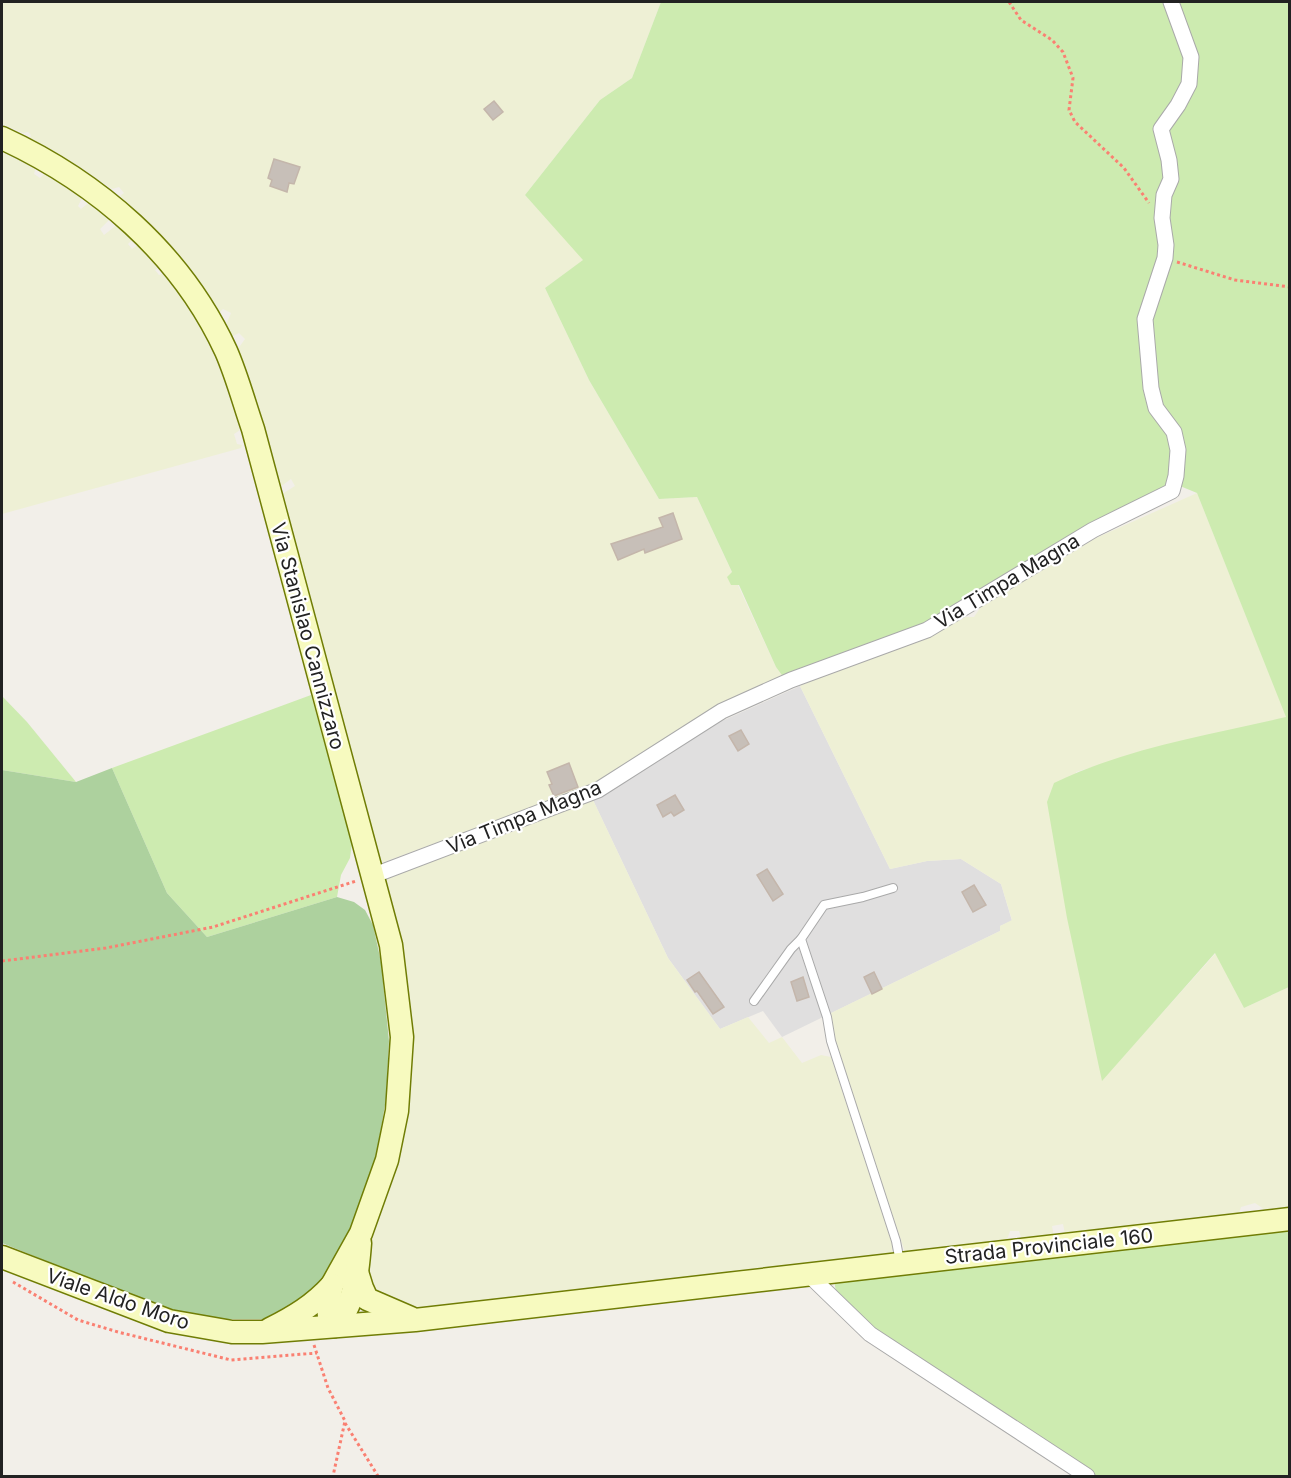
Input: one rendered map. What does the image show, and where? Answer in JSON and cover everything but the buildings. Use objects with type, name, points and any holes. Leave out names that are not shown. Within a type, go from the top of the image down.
[{"type":"street","name":"Via Timpa Magna","points":[[372,876],[598,790],[722,711],[791,680],[927,630],[1093,530],[1172,491],[1178,450],[1173,432],[1156,408],[1151,388],[1145,319],[1165,258],[1166,245],[1162,218],[1164,195],[1171,179],[1161,129],[1189,84],[1191,57],[1171,2]]},
{"type":"street","name":"Via Stanislao Cannizzaro","points":[[2,138],[35,153],[98,194],[127,218],[179,273],[196,298],[225,351],[253,429],[391,945],[402,1037],[397,1111],[387,1160],[361,1233]]},
{"type":"street","name":"Strada Provinciale 160","points":[[415,1320],[1290,1219]]},
{"type":"street","points":[[332,1285],[328,1304],[329,1317],[334,1326],[342,1319],[357,1272],[361,1233]]},
{"type":"street","points":[[262,1332],[319,1300],[332,1285],[361,1233]]},
{"type":"street","name":"Viale Aldo Moro","points":[[2,1257],[169,1321],[232,1332],[310,1329],[415,1320]]},
{"type":"street","points":[[357,1272],[367,1299],[415,1320]]},
{"type":"street","points":[[808,1274],[870,1334],[1087,1476]]},
{"type":"lane","points":[[754,1001],[824,905],[893,888]]},
{"type":"lane","points":[[801,939],[827,1017],[831,1041],[896,1241],[900,1263]]},
{"type":"path","points":[[1009,2],[1021,20],[1052,40],[1063,52],[1073,78],[1069,110],[1075,122],[1124,168],[1162,218]]},
{"type":"path","points":[[1165,258],[1234,280],[1290,287]]},
{"type":"path","points":[[2,960],[106,948],[213,927],[372,876]]},
{"type":"path","points":[[310,1329],[328,1388],[378,1476]]},
{"type":"path","points":[[333,1476],[345,1421]]},
{"type":"shaded area","points":[[800,686],[890,869],[927,861],[961,859],[1001,884],[1012,921],[1000,926],[1000,931],[782,1037],[763,1011],[720,1029],[668,958],[593,800],[722,721]]},
{"type":"green space","points":[[2,2],[661,2],[632,78],[600,100],[525,195],[584,260],[545,288],[589,380],[659,499],[697,497],[776,667],[784,678],[598,784],[381,863],[282,494],[295,486],[291,479],[280,487],[246,370],[237,350],[245,339],[239,333],[231,337],[226,325],[231,313],[223,309],[219,313],[182,260],[120,196],[124,193],[119,187],[112,189],[83,169],[29,139],[31,135],[28,132],[23,133],[2,124]]},
{"type":"green space","points":[[661,2],[1167,2],[1187,58],[1186,78],[1157,127],[1165,162],[1160,258],[1141,320],[1175,450],[1167,490],[925,627],[784,678],[776,667],[739,585],[731,585],[727,577],[732,572],[697,497],[659,499],[589,380],[545,288],[583,260],[525,195],[600,100],[632,78]]},
{"type":"green space","points":[[1177,2],[1289,2],[1289,987],[1244,1008],[1215,953],[1102,1081],[1067,918],[1047,802],[1054,783],[1139,751],[1286,717],[1197,493],[1180,486],[1163,406],[1158,396],[1150,320],[1168,207],[1167,132],[1193,86]]},
{"type":"green space","points":[[2,147],[36,166],[34,174],[40,178],[46,172],[83,196],[78,206],[81,209],[91,201],[110,219],[100,229],[104,235],[118,224],[132,240],[128,244],[132,249],[138,245],[159,267],[155,270],[159,275],[164,273],[199,323],[220,369],[240,430],[234,434],[237,444],[242,445],[241,448],[2,514]]},
{"type":"green space","points":[[1197,493],[1287,718],[1152,749],[1076,772],[1102,1080],[1216,953],[1244,1008],[1289,987],[1289,1209],[1268,1212],[1255,1203],[1241,1207],[1239,1213],[1065,1234],[1063,1224],[1052,1226],[1054,1237],[1022,1240],[1019,1231],[1010,1231],[1006,1243],[906,1255],[834,1038],[831,1013],[1000,931],[1000,926],[1012,920],[1001,884],[961,859],[927,861],[890,869],[800,686],[855,662],[925,639],[963,617],[974,617],[982,605],[1096,538]]},
{"type":"green space","points":[[311,695],[352,843],[350,858],[341,875],[337,897],[207,937],[167,893],[112,768]]},
{"type":"green space","points":[[2,696],[27,722],[76,782],[2,770]]},
{"type":"green space","points":[[112,768],[167,893],[207,937],[337,897],[354,902],[365,910],[373,925],[381,962],[389,1041],[386,1099],[377,1152],[353,1229],[318,1288],[269,1319],[215,1319],[156,1306],[2,1243],[2,770],[76,782]]},
{"type":"green space","points":[[593,800],[668,958],[720,1029],[748,1017],[769,1043],[782,1037],[802,1063],[821,1055],[831,1057],[892,1243],[893,1256],[430,1308],[402,1306],[374,1295],[364,1263],[397,1168],[411,1089],[410,1039],[384,875]]},
{"type":"green space","points":[[1289,1229],[1289,1476],[1095,1476],[865,1324],[846,1305],[835,1288],[835,1282]]}]
